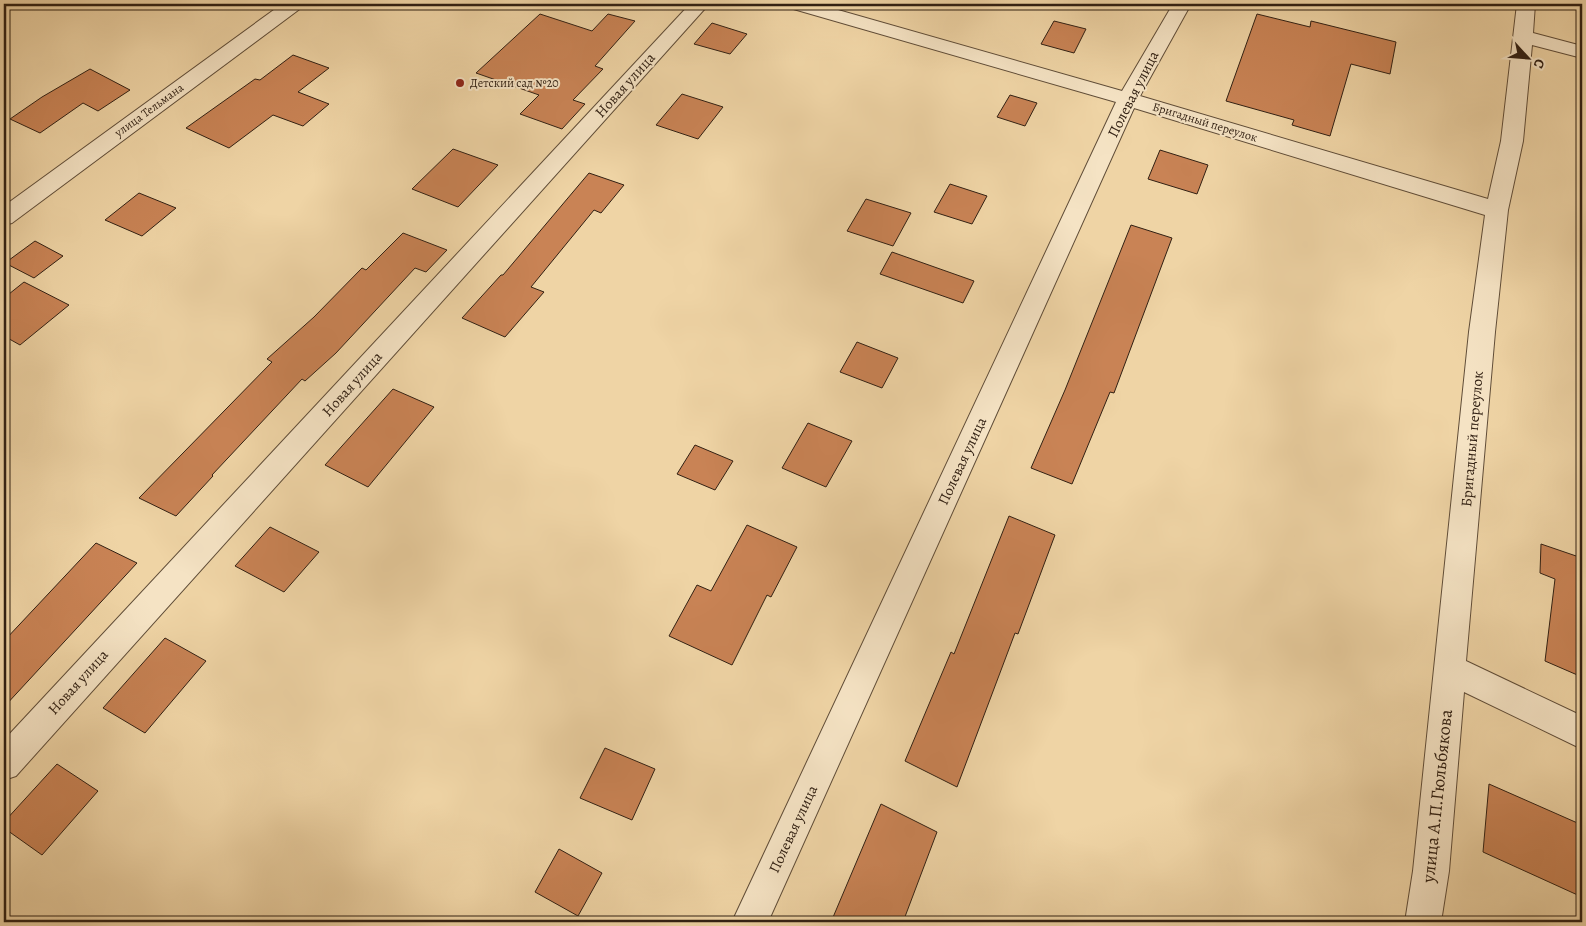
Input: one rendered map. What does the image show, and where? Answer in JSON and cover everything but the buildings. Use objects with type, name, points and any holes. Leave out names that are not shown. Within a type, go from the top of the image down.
[{"type":"street","name":"улица Тельмана","points":[[4,217],[294,4]]},
{"type":"street","name":"Новая улица","points":[[4,764],[700,4]]},
{"type":"street","name":"Бригадный переулок","points":[[797,4],[1128,99],[1497,210]]},
{"type":"street","name":"Полевая улица","points":[[750,922],[1128,99],[1182,4]]},
{"type":"street","name":"Бригадный переулок","points":[[1450,669],[1482,332],[1497,210],[1512,141],[1526,4]]},
{"type":"street","points":[[1523,37],[1582,52]]},
{"type":"street","points":[[1450,669],[1582,732]]},
{"type":"street","name":"улица А.П.Гюльбякова","points":[[1423,922],[1431,871],[1450,669]]},
{"type":"place","name":"Детский сад №20","points":[[460,83]]}]
